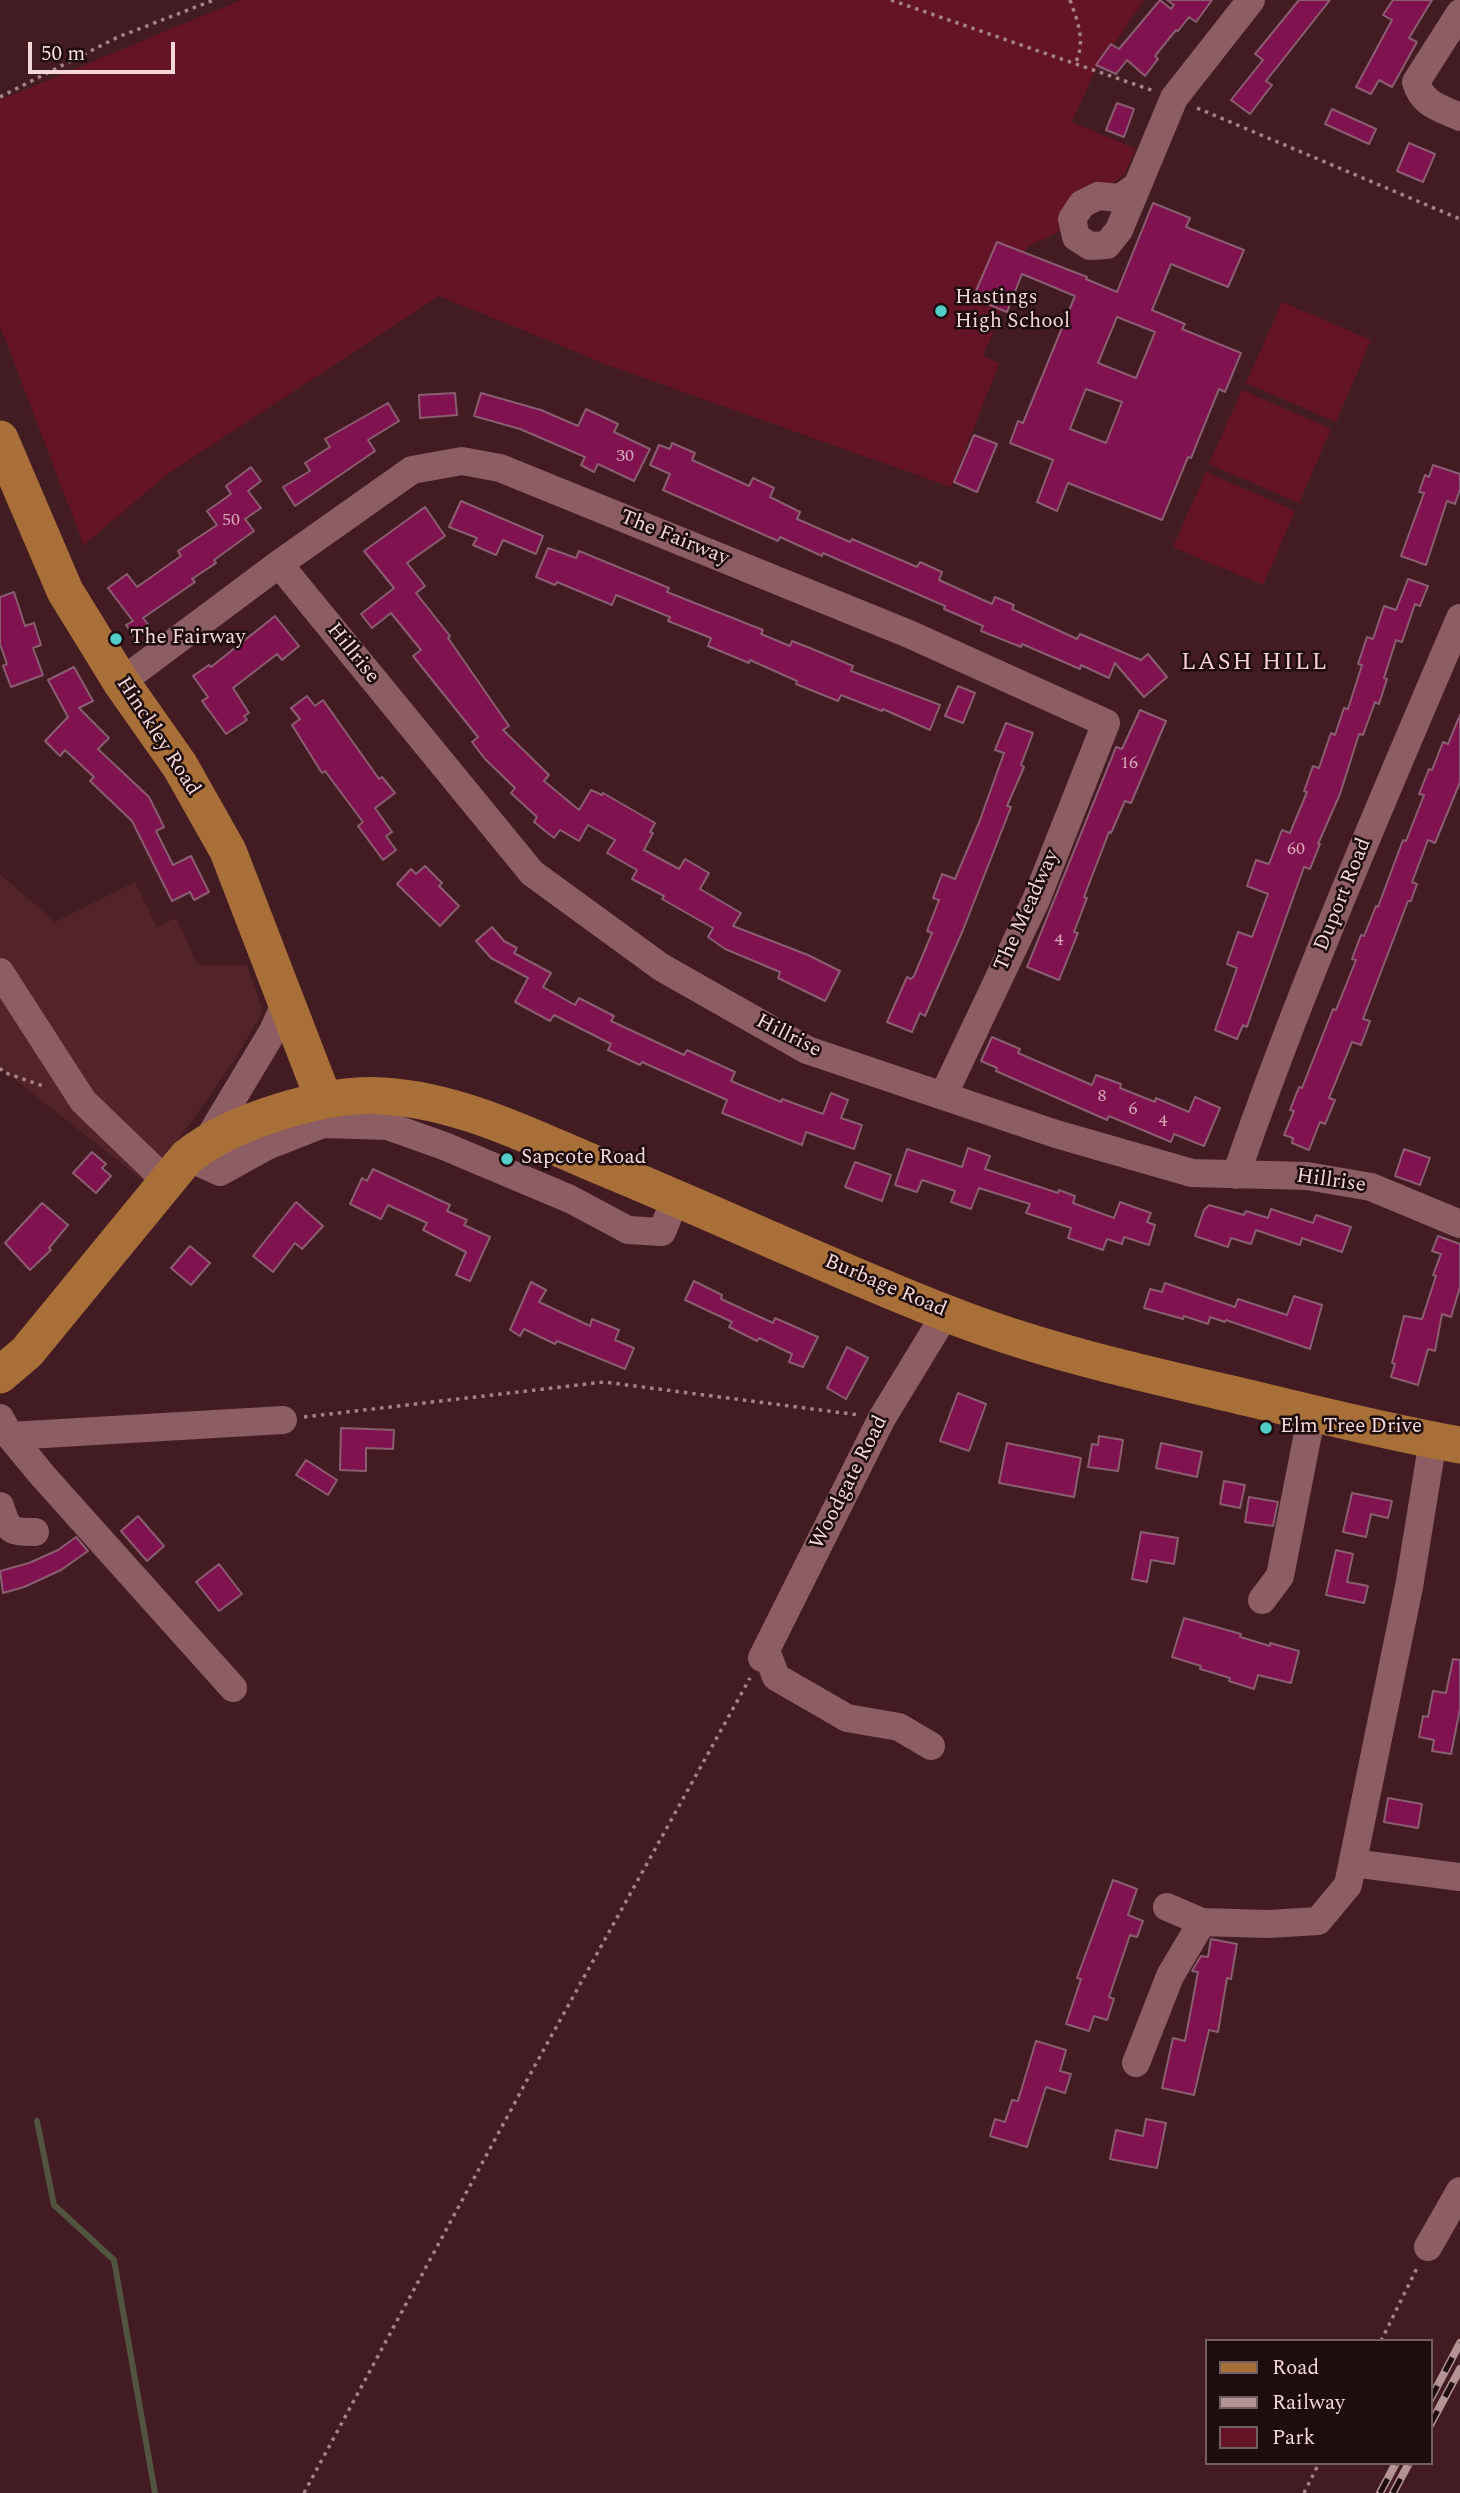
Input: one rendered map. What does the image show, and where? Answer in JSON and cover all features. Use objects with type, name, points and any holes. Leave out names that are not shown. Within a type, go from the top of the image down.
[{"type":"main road","name":"Hinckley Road","points":[[0,439],[65,591],[121,682],[180,766],[228,851],[324,1100]]},
{"type":"main road","name":"Burbage Road","points":[[324,1100],[383,1096],[467,1111],[946,1313],[1082,1359],[1446,1442]]},
{"type":"main road","points":[[0,1375],[27,1352],[187,1160],[268,1116],[324,1100]]},
{"type":"street","points":[[1137,187],[1174,98],[1251,0]]},
{"type":"street","points":[[1460,13],[1416,82],[1421,96],[1427,102],[1460,117]]},
{"type":"street","name":"The Fairway","points":[[121,682],[279,564],[412,470],[461,461],[500,468],[909,634],[1106,723]]},
{"type":"street","name":"Hillrise","points":[[279,564],[532,873],[661,967],[807,1050],[1056,1134],[1192,1173],[1307,1176],[1371,1187],[1460,1224]]},
{"type":"street","name":"Duport Road","points":[[1236,1175],[1267,1085],[1371,827],[1460,618]]},
{"type":"street","name":"The Meadway","points":[[943,1096],[1035,900],[1106,723]]},
{"type":"street","points":[[0,972],[83,1101],[187,1160],[220,1172],[267,1146],[323,1124],[388,1126],[444,1146],[570,1199],[628,1230],[662,1232],[676,1197]]},
{"type":"street","points":[[187,1160],[273,1031],[286,1002]]},
{"type":"street","name":"Woodgate Road","points":[[764,1654],[882,1418],[946,1313]]},
{"type":"street","points":[[1262,1600],[1280,1576],[1312,1413]]},
{"type":"street","points":[[5,1427],[284,1420]]},
{"type":"street","points":[[5,1427],[43,1476],[233,1688]]},
{"type":"street","points":[[1167,1907],[1202,1922],[1268,1924],[1318,1921],[1348,1885],[1409,1587],[1446,1442]]},
{"type":"street","points":[[0,1506],[8,1527],[13,1531],[35,1532]]},
{"type":"street","points":[[764,1654],[776,1678],[846,1718],[899,1727],[931,1746]]},
{"type":"street","points":[[1353,1863],[1460,1877]]},
{"type":"street","points":[[1136,2063],[1170,1976],[1202,1922]]},
{"type":"street","points":[[1428,2247],[1460,2191]]},
{"type":"path","points":[[0,97],[118,37],[214,0]]},
{"type":"path","points":[[1070,0],[1081,34],[1082,50],[1075,64]]},
{"type":"path","points":[[0,1068],[4,1072],[83,1101]]},
{"type":"path","points":[[284,1420],[604,1382],[882,1418]]},
{"type":"path","points":[[304,2493],[533,2070],[764,1654]]},
{"type":"path","points":[[1382,2339],[1428,2247]]},
{"type":"path","points":[[1304,2493],[1318,2465]]},
{"type":"shaded area","points":[[0,874],[55,922],[135,882],[157,927],[176,918],[198,965],[247,965],[263,1011],[237,1056],[145,1182],[0,1068]]},
{"type":"green space","name":"Hastings High School","points":[[241,0],[1144,0],[1093,75],[1072,122],[1136,149],[1124,175],[1063,230],[1027,247],[983,356],[999,363],[951,487],[613,367],[439,296],[166,475],[84,545],[0,326],[0,100]]},
{"type":"green space","points":[[1282,302],[1371,340],[1336,422],[1246,383]]},
{"type":"green space","points":[[1242,390],[1331,429],[1299,503],[1209,464]]},
{"type":"green space","points":[[1206,472],[1295,511],[1263,585],[1173,547]]},
{"type":"building","points":[[1160,0],[1171,9],[1174,5],[1167,0],[1212,0],[1196,22],[1189,17],[1178,31],[1176,30],[1155,56],[1158,59],[1145,76],[1127,60],[1116,74],[1096,65],[1111,44],[1119,49]]},
{"type":"building","points":[[1299,0],[1330,0],[1266,81],[1272,85],[1250,114],[1231,100],[1263,60],[1255,54]]},
{"type":"building","points":[[1393,0],[1432,0],[1409,38],[1417,42],[1392,87],[1379,80],[1371,94],[1356,87],[1392,20],[1383,15]]},
{"type":"building","points":[[1117,103],[1134,109],[1124,137],[1106,130]]},
{"type":"building","points":[[1332,109],[1376,129],[1369,144],[1325,124]]},
{"type":"building","points":[[1409,143],[1435,154],[1423,182],[1397,171]]},
{"type":"building","points":[[1153,203],[1190,218],[1186,227],[1244,250],[1228,287],[1171,264],[1152,310],[1185,324],[1182,329],[1241,353],[1225,392],[1219,389],[1162,520],[1068,483],[1057,511],[1037,502],[1053,460],[1010,443],[1018,421],[1023,423],[1075,296],[1022,274],[1007,312],[973,298],[997,242],[1087,277],[1086,279],[1117,292]],"holes":[[[1117,317],[1155,332],[1136,378],[1098,363]],[[1086,389],[1122,402],[1106,443],[1070,429]]]},
{"type":"building","points":[[455,393],[457,415],[420,418],[419,395]]},
{"type":"building","points":[[481,393],[541,410],[578,426],[586,409],[618,424],[614,432],[650,449],[634,481],[598,464],[594,472],[581,465],[585,457],[520,429],[474,416]]},
{"type":"building","points":[[388,403],[399,421],[368,440],[375,451],[295,506],[283,487],[310,471],[305,463],[330,447],[325,439]]},
{"type":"building","points":[[974,435],[997,444],[977,492],[954,482]]},
{"type":"building","points":[[672,443],[695,453],[692,460],[749,486],[753,478],[774,488],[770,497],[800,512],[797,519],[917,567],[920,562],[942,572],[939,580],[992,604],[995,597],[1014,605],[1012,609],[1077,639],[1080,634],[1141,660],[1148,654],[1167,677],[1144,697],[1115,663],[1109,678],[1081,665],[1080,669],[1022,644],[1021,647],[981,631],[983,626],[944,609],[945,606],[823,553],[822,556],[780,537],[778,541],[663,490],[670,474],[650,465],[659,445],[670,449]]},
{"type":"building","points":[[1433,465],[1460,474],[1460,489],[1455,504],[1447,501],[1426,565],[1401,556],[1424,493],[1419,492],[1425,475],[1429,477]]},
{"type":"building","points":[[251,467],[261,481],[248,491],[261,508],[245,519],[254,531],[192,579],[195,582],[143,618],[150,627],[135,638],[126,625],[133,621],[108,588],[127,574],[137,587],[181,556],[178,551],[217,525],[207,511],[231,494],[226,486]]},
{"type":"building","points":[[461,501],[543,536],[536,554],[503,540],[496,555],[473,545],[477,538],[449,527]]},
{"type":"building","points":[[425,507],[445,536],[407,563],[425,586],[416,593],[450,636],[448,638],[509,726],[503,730],[549,775],[544,781],[579,810],[591,790],[602,795],[603,793],[655,823],[644,850],[679,869],[685,859],[709,873],[700,889],[741,913],[733,926],[808,955],[840,971],[825,1001],[778,978],[780,972],[725,949],[708,937],[713,928],[632,879],[637,870],[607,853],[615,840],[588,825],[579,841],[560,830],[554,838],[534,822],[537,817],[511,793],[515,788],[485,759],[472,742],[478,737],[413,656],[421,650],[391,613],[372,628],[361,614],[394,588],[364,551]]},
{"type":"building","points":[[548,548],[576,558],[579,551],[669,588],[667,592],[763,630],[761,634],[790,646],[792,641],[810,648],[853,666],[851,671],[940,705],[930,730],[883,709],[882,711],[841,695],[838,701],[796,684],[797,681],[750,660],[749,663],[708,646],[711,638],[668,621],[670,617],[616,595],[612,605],[557,582],[555,585],[536,577]]},
{"type":"building","points":[[1408,579],[1428,586],[1420,606],[1415,604],[1402,642],[1396,640],[1379,704],[1375,702],[1363,735],[1359,734],[1340,794],[1310,869],[1304,867],[1247,1027],[1243,1025],[1237,1039],[1215,1030],[1237,968],[1227,964],[1238,932],[1252,937],[1268,894],[1247,886],[1256,860],[1269,864],[1282,830],[1290,833],[1307,792],[1304,791],[1313,766],[1319,768],[1331,733],[1335,735],[1344,708],[1348,709],[1362,665],[1358,664],[1367,637],[1373,639],[1384,606],[1396,610]]},
{"type":"building","points":[[14,592],[25,626],[34,623],[41,645],[33,648],[43,675],[11,687],[3,666],[7,664],[0,644],[0,597]]},
{"type":"building","points":[[275,616],[299,646],[282,660],[277,654],[233,688],[249,713],[244,716],[247,720],[226,734],[202,701],[208,697],[193,676],[209,665],[211,667]]},
{"type":"building","points":[[74,667],[93,701],[79,708],[109,738],[98,749],[149,797],[164,827],[156,831],[173,865],[191,856],[209,892],[194,900],[190,892],[172,901],[132,821],[90,781],[94,777],[65,750],[60,756],[45,741],[68,717],[48,680]]},
{"type":"building","points":[[958,686],[975,693],[963,723],[945,716]]},
{"type":"building","points":[[307,696],[315,706],[323,700],[379,779],[382,777],[395,793],[375,808],[392,832],[386,836],[396,850],[383,860],[358,826],[363,822],[325,771],[322,773],[292,725],[300,719],[291,708]]},
{"type":"building","points":[[1140,710],[1166,721],[1131,803],[1125,801],[1111,833],[1109,832],[1084,897],[1087,898],[1074,932],[1078,933],[1059,980],[1027,967],[1116,747],[1122,749]]},
{"type":"building","points":[[1460,715],[1460,782],[1435,843],[1428,840],[1412,882],[1417,884],[1411,901],[1408,901],[1363,1019],[1370,1021],[1361,1045],[1352,1042],[1329,1098],[1335,1100],[1325,1124],[1320,1122],[1309,1150],[1292,1143],[1293,1138],[1284,1135],[1294,1111],[1290,1110],[1299,1087],[1302,1088],[1333,1009],[1336,1010],[1356,960],[1352,959],[1361,935],[1364,936],[1376,906],[1378,907],[1403,840],[1406,841],[1424,795],[1419,794],[1429,769],[1432,770],[1443,742],[1448,744]]},
{"type":"building","points":[[1006,723],[1033,733],[1021,765],[1024,767],[1007,806],[1011,807],[963,930],[925,1016],[920,1013],[912,1032],[887,1022],[907,977],[911,979],[914,976],[932,933],[927,931],[939,900],[933,898],[942,874],[955,879],[980,820],[1004,753],[995,750]]},
{"type":"building","points":[[425,866],[442,883],[439,886],[459,906],[440,926],[397,884],[411,869],[416,874]]},
{"type":"building","points":[[492,927],[504,941],[517,948],[514,953],[551,973],[543,987],[575,1005],[579,998],[614,1016],[611,1021],[684,1055],[687,1050],[735,1072],[731,1081],[781,1102],[782,1099],[823,1114],[831,1093],[848,1100],[841,1118],[862,1125],[854,1149],[806,1132],[802,1145],[722,1113],[727,1100],[642,1062],[640,1065],[608,1050],[611,1044],[554,1015],[550,1021],[515,1002],[528,978],[491,958],[476,941]]},
{"type":"building","points":[[992,1037],[1020,1049],[1018,1053],[1092,1085],[1096,1075],[1121,1084],[1120,1088],[1155,1102],[1156,1098],[1189,1112],[1195,1097],[1220,1108],[1204,1146],[1174,1134],[1171,1142],[1109,1116],[1107,1120],[996,1071],[997,1068],[981,1061]]},
{"type":"building","points":[[968,1148],[990,1156],[985,1169],[1075,1196],[1073,1203],[1114,1218],[1120,1202],[1151,1213],[1147,1222],[1155,1225],[1149,1245],[1124,1237],[1122,1244],[1107,1239],[1103,1250],[1068,1238],[1071,1228],[1026,1213],[1030,1204],[979,1188],[971,1209],[951,1202],[955,1191],[922,1180],[917,1192],[895,1185],[907,1149],[962,1167]]},
{"type":"building","points":[[1404,1149],[1430,1158],[1420,1185],[1395,1176]]},
{"type":"building","points":[[92,1152],[106,1164],[102,1168],[111,1176],[96,1193],[73,1173]]},
{"type":"building","points":[[855,1162],[891,1175],[882,1201],[845,1187]]},
{"type":"building","points":[[373,1169],[450,1205],[447,1211],[467,1220],[464,1225],[490,1237],[470,1281],[456,1275],[466,1252],[423,1230],[427,1223],[388,1205],[381,1219],[350,1204],[362,1178],[367,1181]]},
{"type":"building","points":[[296,1202],[323,1226],[302,1249],[295,1243],[273,1272],[253,1256]]},
{"type":"building","points":[[42,1203],[68,1225],[49,1248],[51,1250],[30,1270],[5,1243]]},
{"type":"building","points":[[1209,1205],[1244,1215],[1246,1211],[1268,1218],[1271,1209],[1313,1223],[1316,1215],[1351,1227],[1342,1252],[1302,1238],[1300,1245],[1256,1230],[1251,1244],[1231,1238],[1228,1247],[1195,1236],[1204,1210]]},
{"type":"building","points":[[1438,1236],[1460,1244],[1460,1287],[1451,1317],[1442,1314],[1435,1351],[1428,1349],[1418,1385],[1391,1377],[1395,1364],[1392,1363],[1404,1316],[1422,1319],[1441,1254],[1432,1251]]},
{"type":"building","points":[[190,1246],[210,1263],[191,1285],[171,1268]]},
{"type":"building","points":[[694,1281],[722,1295],[721,1299],[773,1323],[775,1318],[818,1337],[803,1367],[789,1362],[792,1354],[729,1327],[732,1322],[685,1300]]},
{"type":"building","points":[[531,1282],[546,1290],[539,1302],[590,1326],[592,1319],[619,1330],[615,1340],[634,1348],[625,1369],[557,1341],[555,1344],[524,1329],[520,1336],[510,1330]]},
{"type":"building","points":[[1165,1283],[1235,1307],[1238,1299],[1287,1315],[1294,1296],[1322,1305],[1310,1349],[1226,1320],[1225,1322],[1210,1317],[1208,1324],[1144,1308],[1150,1289],[1162,1292]]},
{"type":"building","points":[[847,1347],[868,1358],[846,1399],[827,1388]]},
{"type":"building","points":[[958,1393],[986,1404],[969,1451],[940,1441]]},
{"type":"building","points":[[341,1428],[394,1430],[393,1449],[366,1448],[366,1471],[340,1470]]},
{"type":"building","points":[[1099,1436],[1123,1440],[1118,1471],[1088,1467],[1092,1444],[1098,1445]]},
{"type":"building","points":[[1007,1443],[1081,1458],[1074,1497],[999,1483]]},
{"type":"building","points":[[1161,1443],[1202,1452],[1197,1477],[1156,1468]]},
{"type":"building","points":[[306,1460],[337,1480],[328,1495],[296,1475]]},
{"type":"building","points":[[1224,1481],[1245,1485],[1240,1508],[1220,1504]]},
{"type":"building","points":[[1352,1493],[1392,1501],[1388,1518],[1371,1514],[1366,1537],[1343,1532]]},
{"type":"building","points":[[1249,1497],[1278,1502],[1273,1526],[1245,1522]]},
{"type":"building","points":[[138,1516],[164,1546],[147,1561],[121,1531]]},
{"type":"building","points":[[1141,1532],[1178,1538],[1174,1564],[1151,1560],[1147,1582],[1132,1579]]},
{"type":"building","points":[[76,1537],[88,1551],[61,1570],[24,1587],[3,1593],[0,1571],[29,1563],[58,1550]]},
{"type":"building","points":[[1336,1550],[1353,1554],[1347,1582],[1368,1586],[1364,1603],[1326,1595]]},
{"type":"building","points":[[219,1564],[242,1594],[219,1611],[196,1582]]},
{"type":"building","points":[[1184,1618],[1241,1634],[1240,1637],[1270,1646],[1270,1643],[1299,1651],[1291,1683],[1258,1675],[1254,1689],[1200,1669],[1201,1666],[1172,1657]]},
{"type":"building","points":[[1453,1659],[1460,1660],[1460,1709],[1451,1754],[1432,1751],[1434,1740],[1419,1737],[1423,1716],[1428,1717],[1433,1691],[1446,1693]]},
{"type":"building","points":[[1388,1798],[1422,1804],[1418,1828],[1384,1822]]},
{"type":"building","points":[[1113,1880],[1137,1889],[1128,1915],[1143,1921],[1137,1937],[1130,1935],[1109,1997],[1114,1999],[1107,2020],[1094,2016],[1089,2031],[1066,2024],[1081,1979],[1077,1978]]},
{"type":"building","points":[[1211,1939],[1237,1944],[1231,1979],[1227,1978],[1218,2032],[1209,2030],[1194,2095],[1162,2088],[1173,2038],[1185,2041],[1198,1972],[1192,1971],[1201,1956],[1208,1957]]},
{"type":"building","points":[[1036,2041],[1066,2050],[1060,2071],[1071,2074],[1065,2093],[1046,2087],[1027,2147],[990,2136],[995,2119],[1005,2122],[1012,2100],[1018,2101]]},
{"type":"building","points":[[1146,2119],[1166,2123],[1157,2168],[1110,2159],[1116,2130],[1143,2136]]},
{"type":"waterway","points":[[37,2121],[54,2205],[114,2260],[155,2493]]},
{"type":"railway","points":[[1432,2396],[1460,2343]]},
{"type":"railway","points":[[1432,2421],[1460,2369]]},
{"type":"railway","points":[[1380,2493],[1395,2465]]},
{"type":"railway","points":[[1393,2493],[1408,2465]]},
{"type":"place","name":"Hastings High School","points":[[941,311]]},
{"type":"place","name":"The Fairway","points":[[116,639]]},
{"type":"place","name":"Sapcote Road","points":[[507,1159]]},
{"type":"place","name":"Elm Tree Drive","points":[[1266,1428]]},
{"type":"district","name":"LASH HILL","points":[[1255,664]]}]
